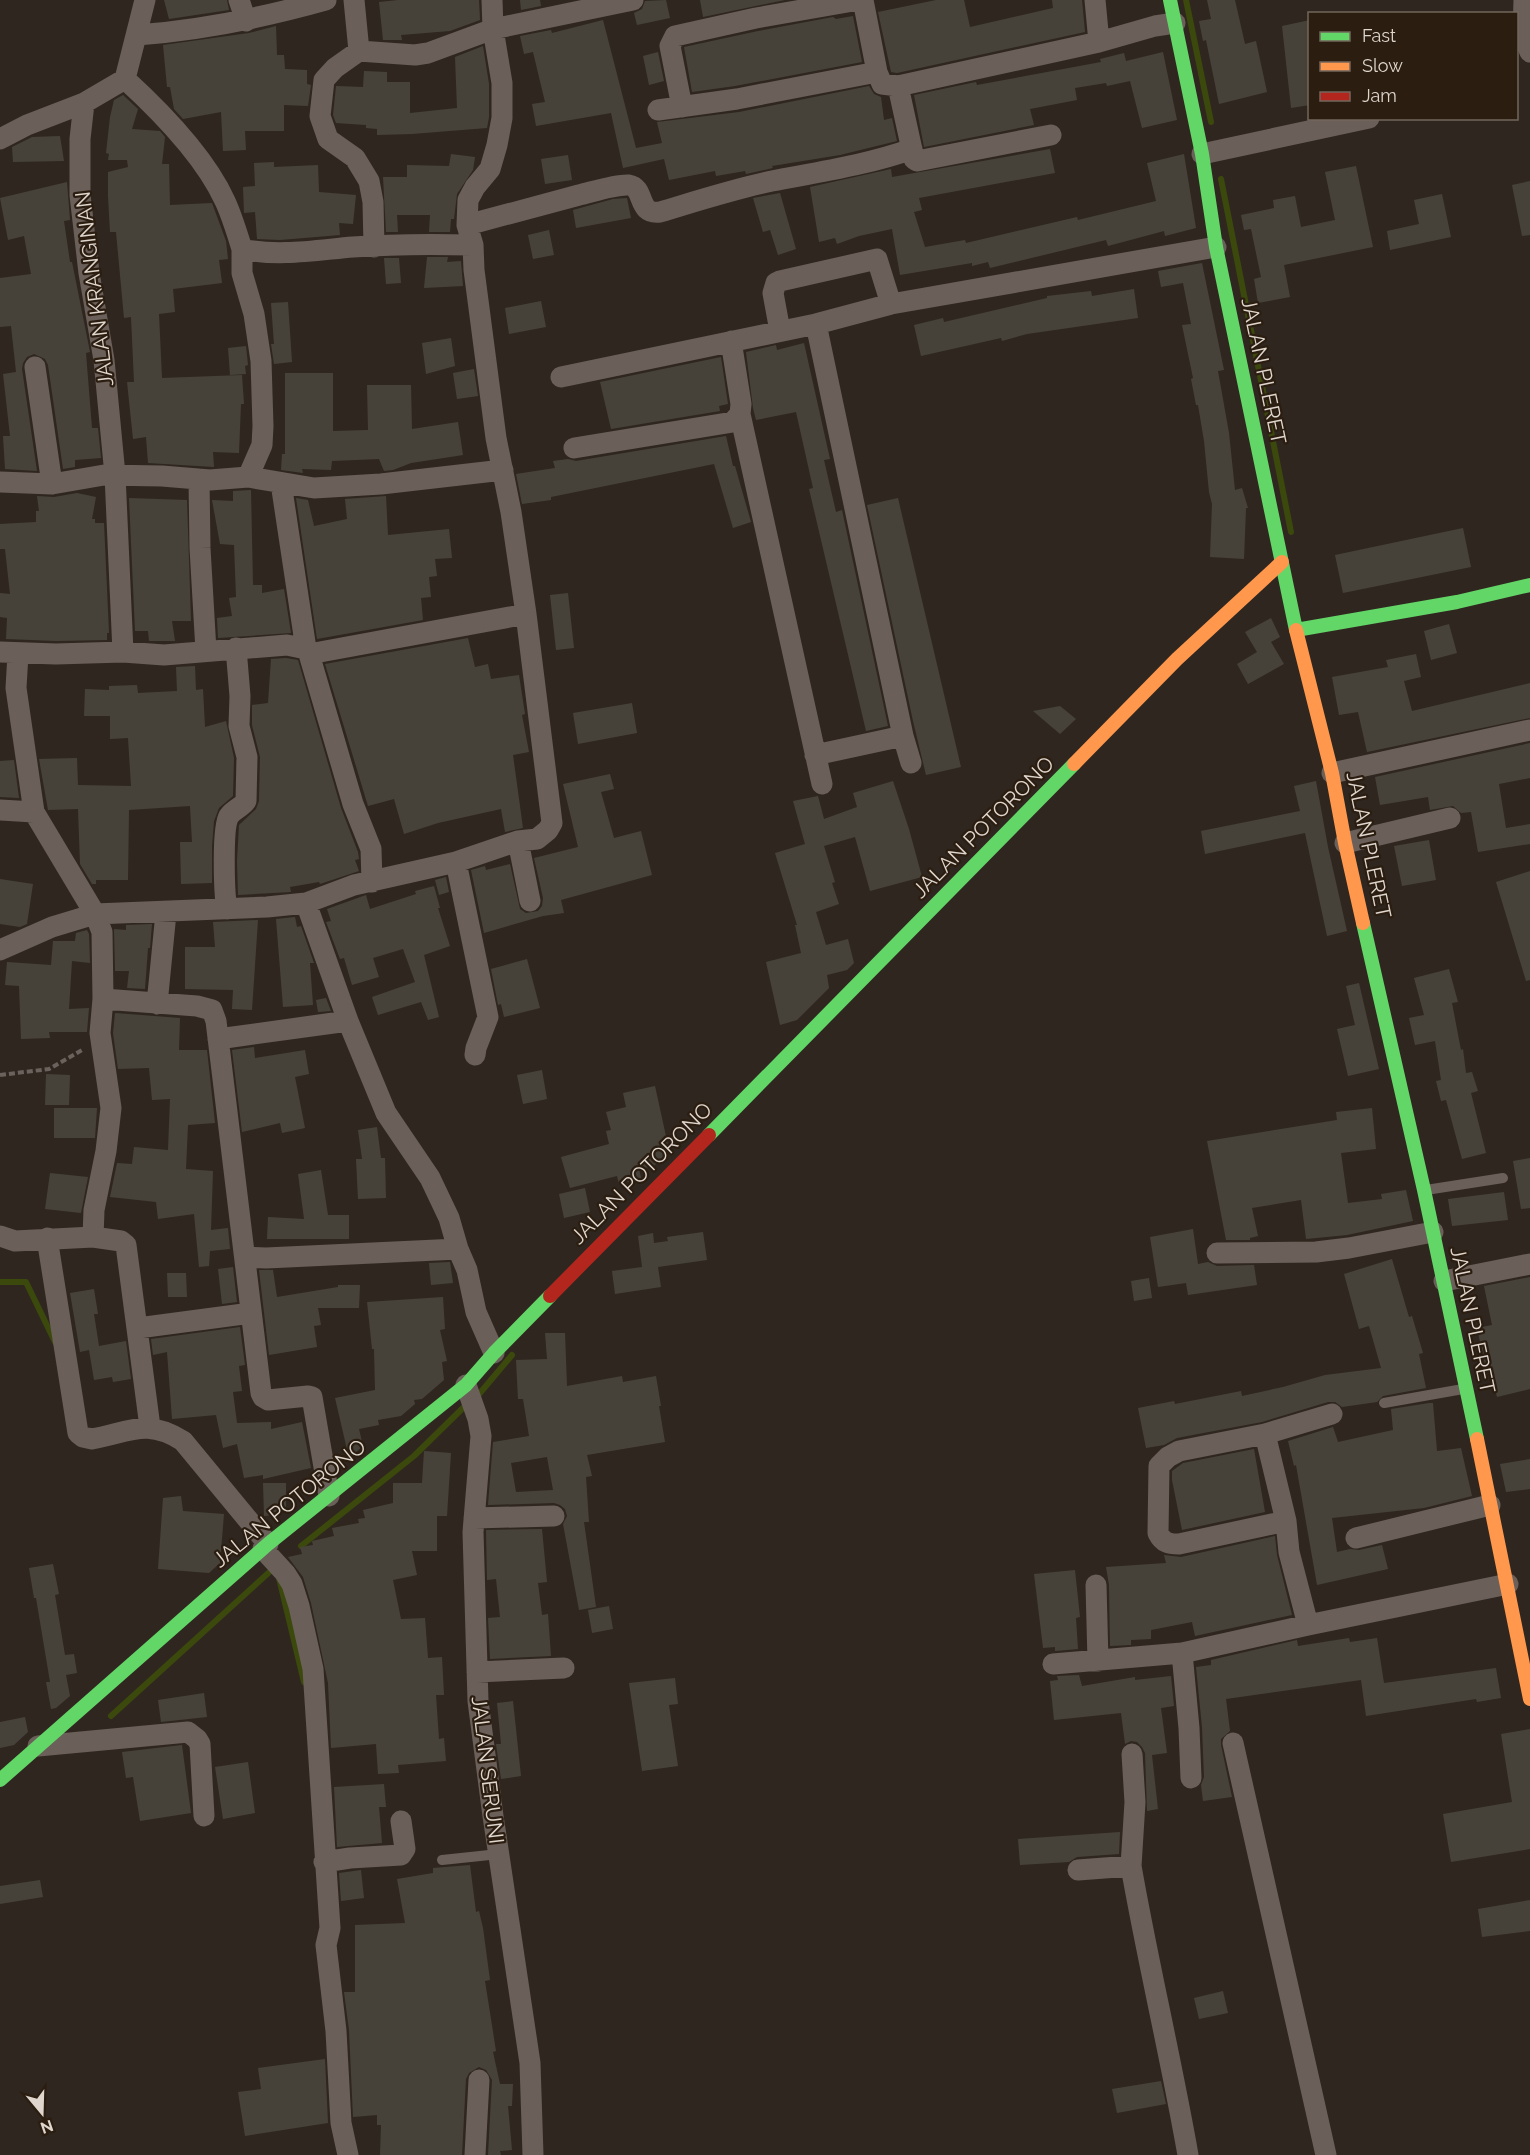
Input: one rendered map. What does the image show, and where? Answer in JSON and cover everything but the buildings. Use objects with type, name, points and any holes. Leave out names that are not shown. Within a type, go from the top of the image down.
[{"type":"street","points":[[0,139],[27,125],[84,103],[124,79],[145,0]]},
{"type":"street","points":[[239,0],[246,21]]},
{"type":"street","points":[[137,35],[171,33],[246,21],[326,0]]},
{"type":"street","points":[[354,0],[359,51]]},
{"type":"street","points":[[0,950],[52,927],[95,914],[166,913],[291,906],[306,903],[354,885],[456,862],[518,842],[537,839],[548,830],[552,823],[526,614],[496,438],[470,235],[468,200],[475,187],[490,169],[502,118],[502,83],[493,28],[492,0]]},
{"type":"street","points":[[374,247],[373,202],[369,182],[355,158],[328,139],[320,116],[324,80],[335,68],[359,51],[415,55],[428,53],[493,28],[633,0]]},
{"type":"street","points":[[682,107],[670,46],[675,36],[756,18],[861,0],[877,72],[882,84],[898,86],[1175,23]]},
{"type":"street","points":[[1095,0],[1099,42]]},
{"type":"street","name":"JALAN PLERET","points":[[1170,0],[1202,154],[1216,247],[1296,630],[1332,773],[1444,1281],[1530,1699]]},
{"type":"street","points":[[1524,0],[1523,35],[1530,52]]},
{"type":"street","points":[[658,110],[737,99],[877,72]]},
{"type":"street","points":[[124,79],[162,116],[208,173],[224,200],[242,249],[242,273],[254,314],[261,361],[263,426],[262,445],[248,477]]},
{"type":"street","points":[[898,86],[914,159],[919,161],[1050,135]]},
{"type":"street","name":"JALAN KRANGINAN","points":[[84,103],[80,139],[80,195],[89,273],[104,360],[115,475],[123,652]]},
{"type":"street","points":[[1202,154],[1360,120]]},
{"type":"street","points":[[242,249],[256,252],[280,252],[374,247],[416,244],[470,235],[596,190],[626,185],[636,189],[647,210],[652,213],[660,212],[728,191],[836,170],[912,149]]},
{"type":"street","points":[[561,376],[816,324],[891,304],[1216,247]]},
{"type":"street","points":[[780,331],[773,293],[774,287],[776,283],[792,278],[877,259],[891,304]]},
{"type":"street","points":[[816,324],[903,736],[911,763]]},
{"type":"street","points":[[731,340],[741,404],[740,414],[822,784]]},
{"type":"street","points":[[35,367],[52,484]]},
{"type":"street","points":[[574,448],[733,422],[740,414]]},
{"type":"street","points":[[0,482],[52,484],[104,475],[199,479],[248,477],[314,488],[381,484],[503,470]]},
{"type":"street","points":[[199,479],[200,548],[206,651]]},
{"type":"street","points":[[281,483],[308,651],[353,804],[371,849],[372,882]]},
{"type":"street","name":"JALAN POTORONO","points":[[0,1780],[265,1546],[466,1385],[494,1353],[1177,659],[1282,562]]},
{"type":"street","points":[[1296,630],[1457,602],[1530,585]]},
{"type":"street","points":[[93,1237],[94,1210],[106,1151],[111,1107],[100,1033],[103,999],[102,932],[95,914],[34,812],[9,653],[123,652],[164,655],[287,645],[308,651],[526,614]]},
{"type":"street","points":[[227,909],[224,852],[226,823],[235,809],[243,806],[246,801],[247,757],[239,726],[240,696],[236,648]]},
{"type":"street","points":[[1332,773],[1530,730]]},
{"type":"street","points":[[815,755],[903,736]]},
{"type":"street","points":[[0,810],[34,812]]},
{"type":"street","points":[[1346,843],[1450,818]]},
{"type":"street","points":[[518,842],[530,901]]},
{"type":"street","points":[[456,862],[488,1017],[475,1055]]},
{"type":"street","points":[[306,903],[348,1021],[386,1113],[430,1179],[449,1218],[467,1270],[476,1312],[494,1353]]},
{"type":"street","points":[[157,1004],[166,913]]},
{"type":"street","points":[[103,999],[197,1006],[213,1010],[263,1398],[268,1400],[312,1397],[329,1497]]},
{"type":"street","points":[[218,1039],[348,1021]]},
{"type":"street","points":[[1217,1253],[1316,1252],[1433,1232]]},
{"type":"street","points":[[0,1236],[15,1241],[93,1237],[121,1241],[126,1245],[150,1427]]},
{"type":"street","points":[[47,1238],[78,1433],[92,1439],[150,1427],[183,1441],[292,1584],[313,1669],[330,1928],[326,1945],[336,2031],[340,2123],[348,2155]]},
{"type":"street","points":[[245,1257],[266,1258],[458,1248]]},
{"type":"street","points":[[1444,1281],[1530,1264]]},
{"type":"street","points":[[138,1328],[251,1313]]},
{"type":"street","name":"JALAN SERUNI","points":[[466,1385],[478,1419],[481,1436],[474,1518],[473,1596],[478,1701],[530,2063],[533,2155]]},
{"type":"street","points":[[1286,1521],[1179,1544],[1168,1544],[1161,1539],[1158,1533],[1159,1467],[1179,1450],[1265,1434],[1332,1414]]},
{"type":"street","points":[[1265,1434],[1286,1521],[1289,1552],[1308,1625]]},
{"type":"street","points":[[1356,1538],[1490,1505]]},
{"type":"street","points":[[474,1518],[554,1516]]},
{"type":"street","points":[[1053,1664],[1182,1653],[1508,1584]]},
{"type":"street","points":[[1096,1585],[1098,1660]]},
{"type":"street","points":[[1182,1653],[1191,1778]]},
{"type":"street","points":[[477,1672],[564,1668]]},
{"type":"street","points":[[38,1746],[188,1732],[200,1744],[204,1816]]},
{"type":"street","points":[[1233,1743],[1326,2155]]},
{"type":"street","points":[[1132,1754],[1135,1802],[1131,1866],[1188,2155]]},
{"type":"street","points":[[324,1862],[401,1855],[405,1849],[401,1821]]},
{"type":"street","points":[[1078,1870],[1131,1866]]},
{"type":"street","points":[[475,2155],[479,2080]]},
{"type":"lane","points":[[1424,1190],[1503,1178]]},
{"type":"lane","points":[[1384,1403],[1467,1389]]},
{"type":"lane","points":[[442,1860],[499,1854]]},
{"type":"path","points":[[0,1075],[49,1069],[84,1049]]},
{"type":"waterway","points":[[1186,0],[1211,122]]},
{"type":"waterway","points":[[1221,179],[1291,532]]},
{"type":"waterway","points":[[0,1282],[26,1282],[55,1342]]},
{"type":"waterway","points":[[480,1393],[512,1355]]},
{"type":"waterway","points":[[301,1546],[414,1456],[467,1404]]},
{"type":"waterway","points":[[111,1716],[276,1566]]},
{"type":"waterway","points":[[279,1578],[304,1682]]},
{"type":"traffic: fast","points":[[1170,0],[1202,154],[1216,247],[1296,630]]},
{"type":"traffic: fast","points":[[1296,630],[1457,602],[1530,585]]},
{"type":"traffic: fast","points":[[709,1135],[1074,764]]},
{"type":"traffic: fast","points":[[1363,923],[1424,1190],[1477,1439]]},
{"type":"traffic: fast","points":[[0,1780],[268,1544],[466,1385],[550,1296]]},
{"type":"traffic: slow","points":[[1074,764],[1177,659],[1282,562]]},
{"type":"traffic: slow","points":[[1296,630],[1332,773],[1363,923]]},
{"type":"traffic: slow","points":[[1477,1439],[1530,1699]]},
{"type":"traffic: jam","points":[[550,1296],[709,1135]]}]
